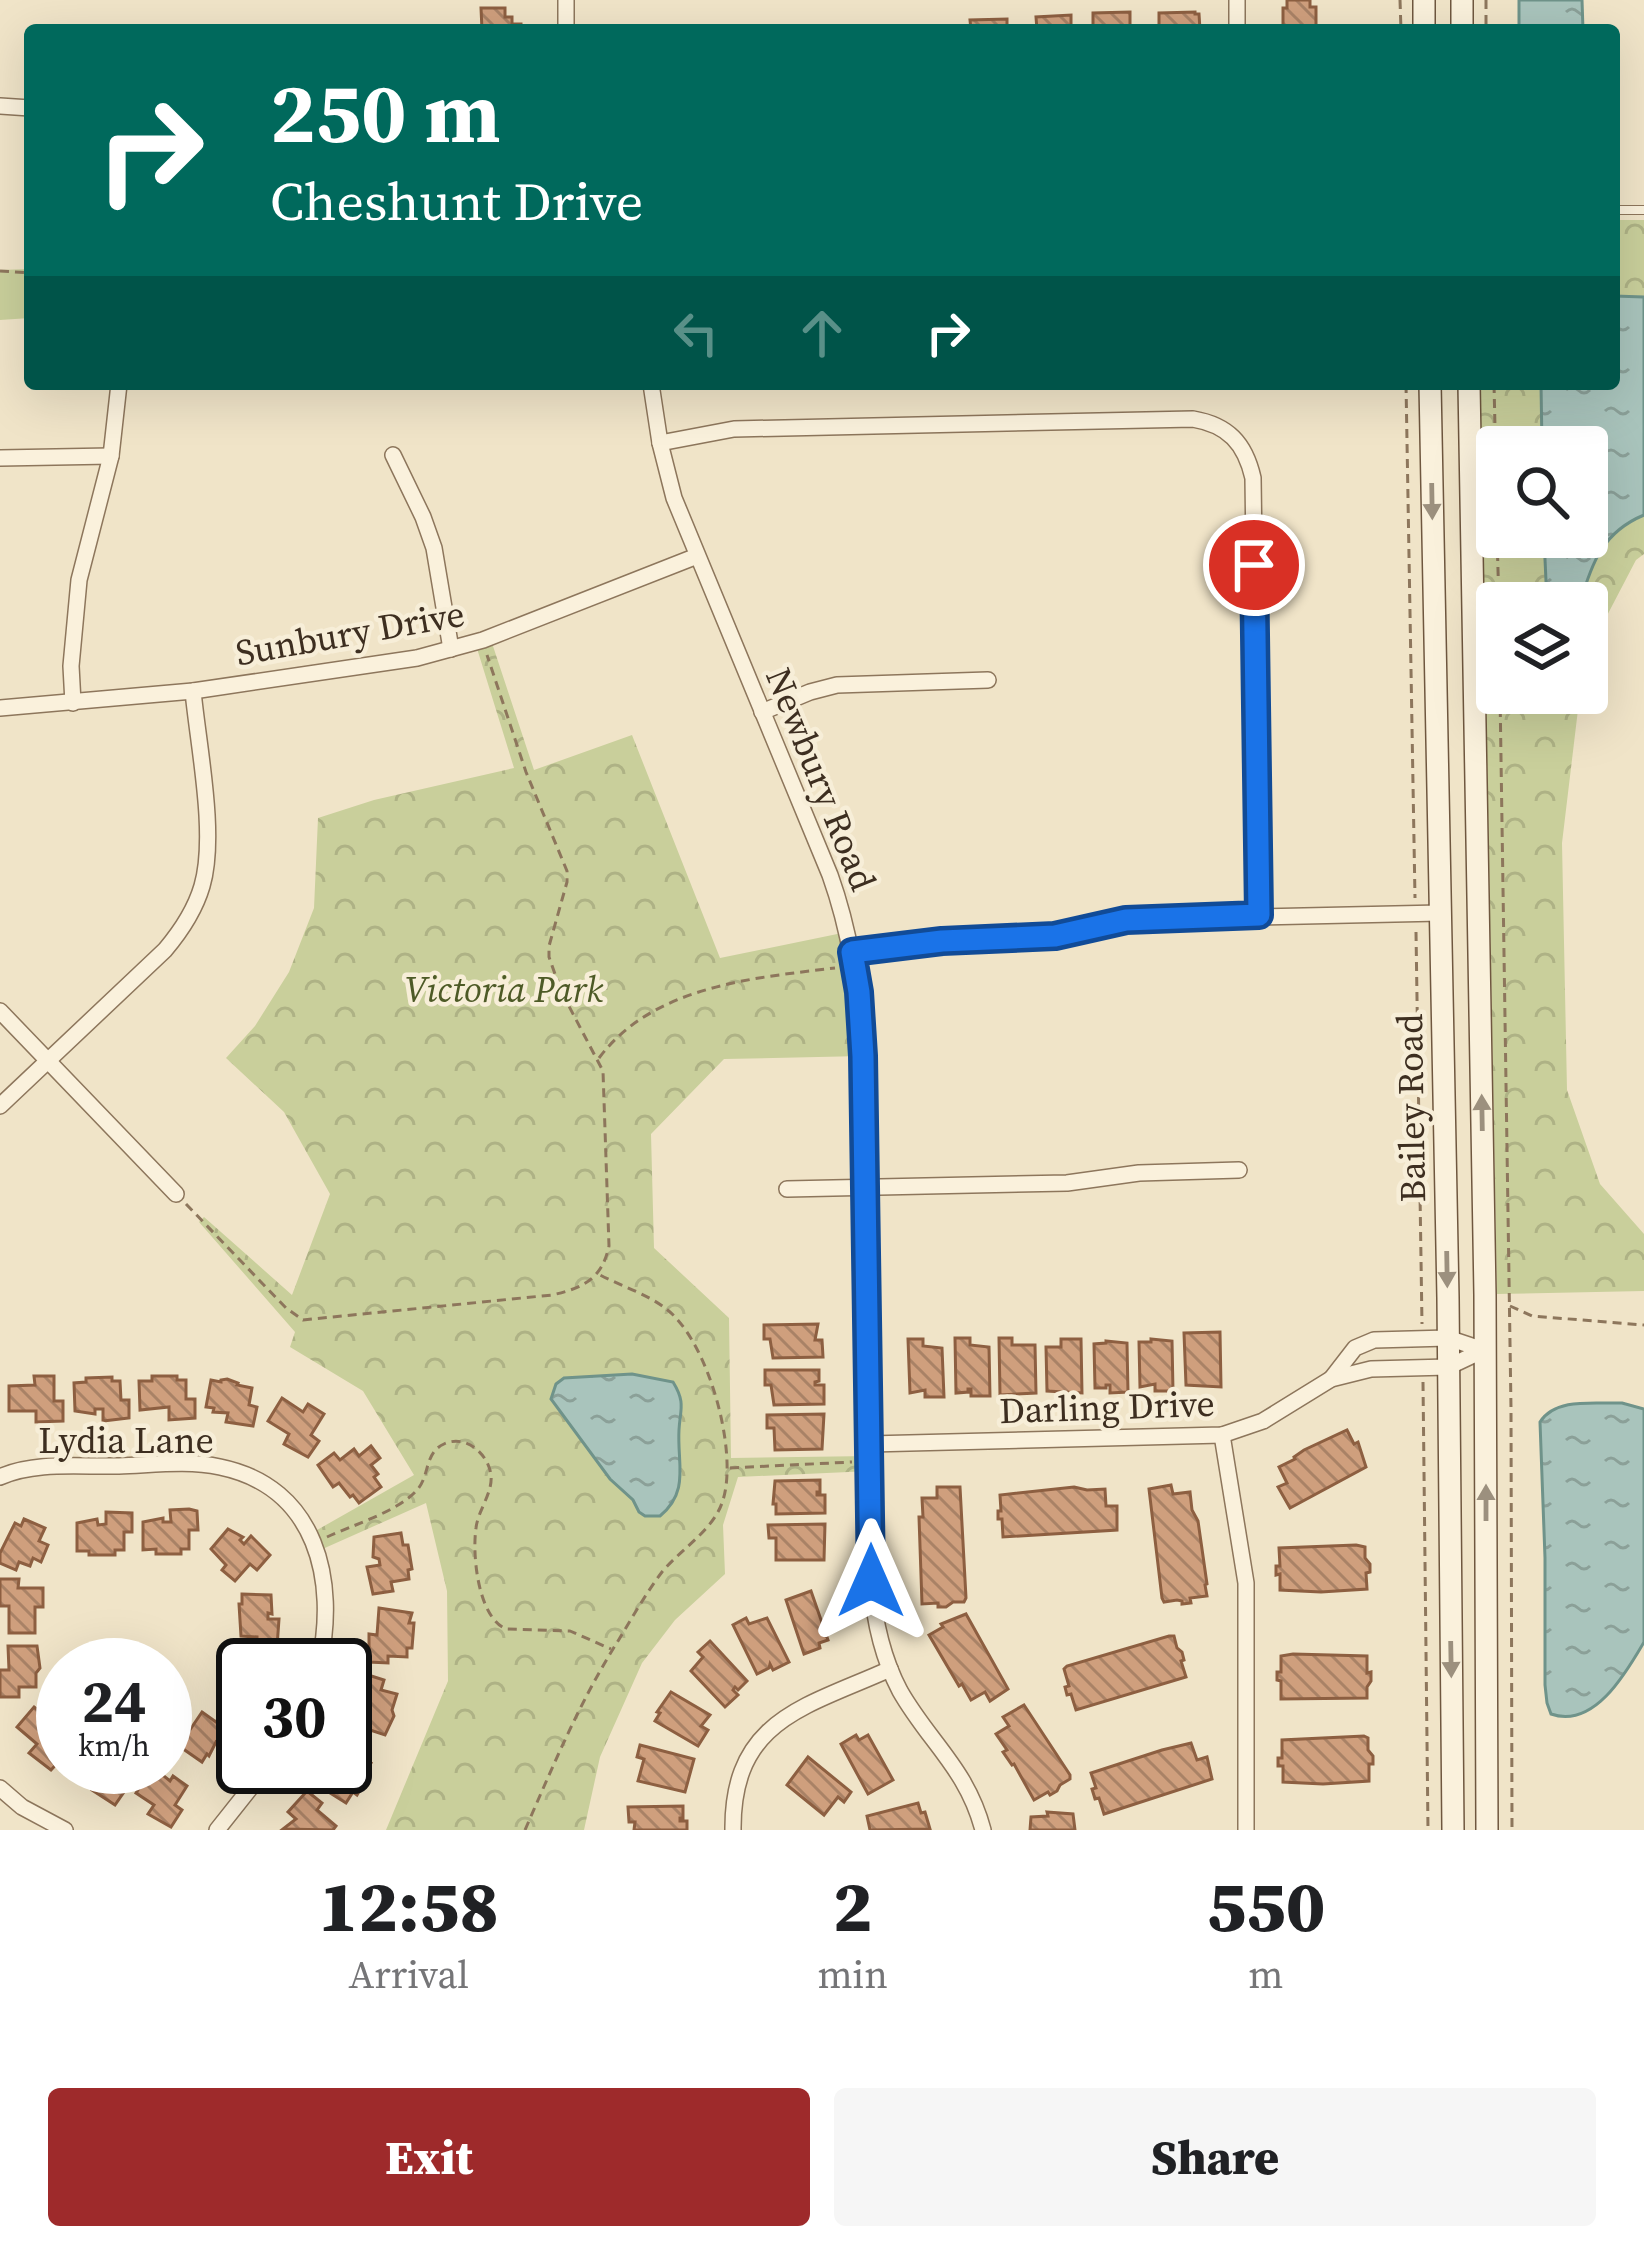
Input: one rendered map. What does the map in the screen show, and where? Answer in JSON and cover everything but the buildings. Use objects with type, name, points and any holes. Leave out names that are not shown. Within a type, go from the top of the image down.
[{"type":"main road","name":"Bailey Road","points":[[1430,390],[1453,1830]]},
{"type":"main road","name":"Bailey Road","points":[[1469,390],[1487,1830]]},
{"type":"street","points":[[73,703],[71,666],[79,580],[111,456],[118,390]]},
{"type":"street","name":"Newbury Road","points":[[652,390],[674,498],[841,906],[853,959],[863,1046],[873,1604],[890,1669],[910,1706],[965,1782],[983,1830]]},
{"type":"street","points":[[660,442],[734,429],[1193,419],[1212,422],[1228,433],[1249,462],[1252,478],[1259,915]]},
{"type":"street","points":[[393,455],[434,548],[451,650]]},
{"type":"street","points":[[0,458],[111,456]]},
{"type":"street","name":"Sunbury Drive","points":[[0,708],[193,691],[417,658],[483,640],[697,556]]},
{"type":"street","points":[[762,712],[837,686],[988,680]]},
{"type":"street","points":[[0,1106],[165,950],[182,930],[202,887],[208,839],[193,691]]},
{"type":"street","points":[[853,959],[942,941],[1055,936],[1126,920],[1439,913]]},
{"type":"street","points":[[0,1011],[176,1194]]},
{"type":"street","points":[[787,1190],[1067,1183],[1138,1173],[1239,1170]]},
{"type":"street","name":"Darling Drive","points":[[870,1444],[1222,1435],[1263,1421],[1331,1378],[1364,1342],[1448,1338],[1484,1350]]},
{"type":"street","name":"Darling Drive","points":[[1331,1378],[1371,1370],[1448,1366],[1484,1350]]},
{"type":"street","points":[[1222,1435],[1245,1573],[1246,1830]]},
{"type":"street","name":"Lydia Lane","points":[[0,1477],[32,1468],[202,1464],[251,1478],[282,1498],[314,1543],[326,1592],[324,1638]]},
{"type":"street","points":[[733,1830],[741,1771],[764,1735],[794,1711],[890,1669]]},
{"type":"street","points":[[0,1788],[22,1807],[65,1830]]},
{"type":"street","points":[[218,1830],[246,1794]]},
{"type":"path","points":[[1406,390],[1423,1338]]},
{"type":"path","points":[[1495,390],[1496,426]]},
{"type":"path","points":[[176,1194],[303,1320],[568,1292],[598,1274],[605,1263],[609,1246],[604,1082],[598,1058],[551,970],[549,946],[568,871],[533,792],[483,640]]},
{"type":"path","points":[[1500,714],[1513,1579],[1512,1830]]},
{"type":"path","points":[[598,1058],[631,1024],[659,1007],[735,982],[853,959]]},
{"type":"path","points":[[524,1830],[572,1724],[613,1649],[660,1574],[711,1522],[722,1502],[728,1468],[716,1393],[684,1329],[667,1309],[598,1274]]},
{"type":"path","points":[[1509,1305],[1532,1316],[1644,1325]]},
{"type":"path","points":[[1423,1367],[1428,1830]]},
{"type":"path","points":[[314,1543],[406,1501],[424,1481],[429,1459],[441,1445],[470,1444],[486,1460],[492,1479],[476,1529],[480,1585],[490,1616],[506,1629],[570,1631],[613,1649]]},
{"type":"path","points":[[728,1468],[870,1464]]},
{"type":"green space","points":[[1620,220],[1644,220],[1644,554],[1636,560],[1608,614],[1608,582],[1484,582],[1483,558],[1608,558],[1608,426],[1481,426],[1480,390],[1620,390]]},
{"type":"green space","points":[[24,269],[24,318],[0,320],[0,270]]},
{"type":"green space","name":"Victoria Park","points":[[490,637],[534,770],[632,735],[720,958],[847,932],[863,1056],[724,1059],[651,1134],[654,1248],[729,1318],[731,1458],[870,1456],[870,1471],[738,1477],[723,1525],[725,1574],[675,1620],[642,1663],[600,1757],[584,1830],[386,1830],[448,1681],[447,1591],[426,1503],[318,1551],[310,1534],[414,1475],[363,1391],[290,1347],[295,1332],[199,1222],[204,1217],[292,1295],[330,1194],[284,1112],[226,1058],[255,1026],[289,972],[314,908],[318,818],[514,768],[475,642]]},
{"type":"green space","points":[[1486,714],[1577,714],[1562,843],[1567,1090],[1600,1184],[1644,1234],[1644,1291],[1497,1294]]},
{"type":"water","points":[[1519,0],[1582,0],[1583,24],[1519,24]]},
{"type":"water","points":[[1620,296],[1644,297],[1644,515],[1609,540],[1608,426],[1542,426],[1541,390],[1620,390]]},
{"type":"water","points":[[1545,558],[1597,558],[1587,582],[1546,582]]},
{"type":"water","points":[[632,1374],[673,1382],[681,1401],[679,1487],[660,1516],[639,1512],[551,1399],[556,1384],[564,1378]]},
{"type":"water","points":[[1622,1403],[1644,1409],[1644,1642],[1618,1682],[1595,1706],[1567,1716],[1551,1714],[1545,1685],[1540,1422],[1566,1405]]},
{"type":"route","points":[[871,1581],[863,1056],[852,952],[942,941],[1055,936],[1126,920],[1259,915],[1254,565]]}]
